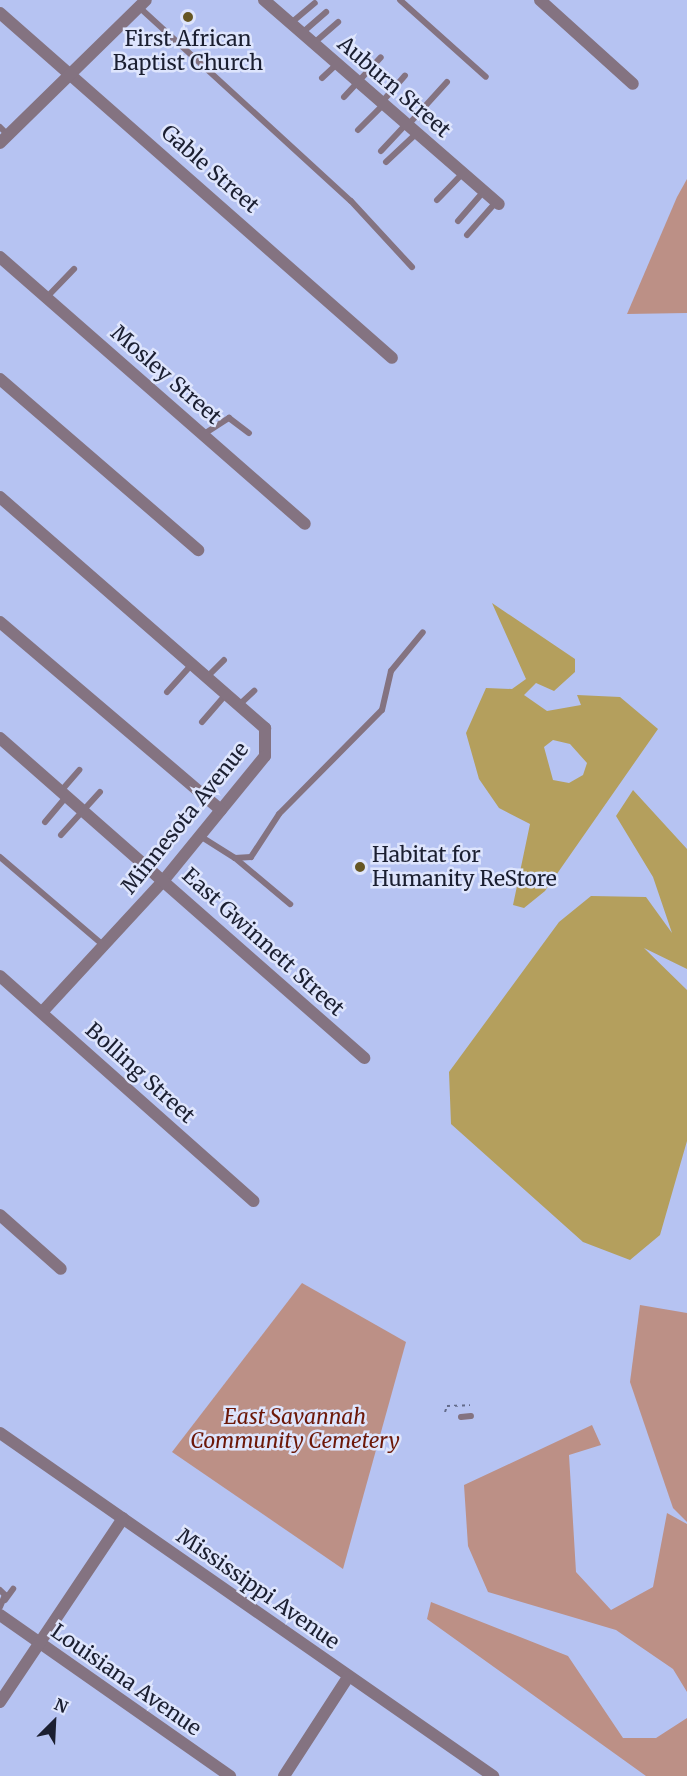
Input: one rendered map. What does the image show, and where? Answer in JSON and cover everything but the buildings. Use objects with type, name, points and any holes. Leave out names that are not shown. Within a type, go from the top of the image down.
[{"type":"street","name":"Auburn Street","points":[[264,0],[498,203]]},
{"type":"street","points":[[540,0],[633,84]]},
{"type":"street","points":[[3,135],[70,75],[142,4]]},
{"type":"street","name":"Gable Street","points":[[0,13],[392,358]]},
{"type":"street","name":"Mosley Street","points":[[0,257],[304,524]]},
{"type":"street","points":[[0,379],[198,550]]},
{"type":"street","name":"Minnesota Avenue","points":[[0,497],[265,728],[265,756],[164,880],[102,944],[42,1012]]},
{"type":"street","points":[[0,622],[220,810]]},
{"type":"street","name":"East Gwinnett Street","points":[[0,738],[164,880],[363,1058]]},
{"type":"street","name":"Bolling Street","points":[[0,976],[254,1201]]},
{"type":"street","points":[[0,1215],[61,1269]]},
{"type":"street","name":"Mississippi Avenue","points":[[0,1433],[493,1776]]},
{"type":"street","points":[[0,1702],[43,1645],[123,1518]]},
{"type":"street","name":"Louisiana Avenue","points":[[0,1615],[230,1776]]},
{"type":"street","points":[[284,1776],[348,1677]]},
{"type":"lane","points":[[400,0],[486,77]]},
{"type":"lane","points":[[291,23],[315,3]]},
{"type":"lane","points":[[142,4],[351,201],[412,267]]},
{"type":"lane","points":[[302,33],[326,12]]},
{"type":"lane","points":[[314,43],[338,22]]},
{"type":"lane","points":[[344,97],[381,57]]},
{"type":"lane","points":[[322,78],[338,64]]},
{"type":"lane","points":[[358,130],[405,76]]},
{"type":"lane","points":[[386,162],[410,127],[447,82]]},
{"type":"lane","points":[[381,151],[410,127]]},
{"type":"lane","points":[[437,200],[463,173]]},
{"type":"lane","points":[[458,221],[484,191]]},
{"type":"lane","points":[[467,235],[498,203]]},
{"type":"lane","points":[[47,297],[74,269]]},
{"type":"lane","points":[[204,434],[229,418],[249,433]]},
{"type":"lane","points":[[235,858],[251,857],[279,814],[357,740],[382,710],[391,671],[423,632]]},
{"type":"lane","points":[[207,677],[224,660]]},
{"type":"lane","points":[[167,692],[192,664]]},
{"type":"lane","points":[[240,705],[254,691]]},
{"type":"lane","points":[[202,722],[226,694]]},
{"type":"lane","points":[[45,822],[80,770]]},
{"type":"lane","points":[[61,835],[100,792]]},
{"type":"lane","points":[[200,836],[235,858],[290,904]]},
{"type":"lane","points":[[0,857],[102,944]]},
{"type":"lane","points":[[461,1417],[471,1416]]},
{"type":"lane","points":[[0,1607],[13,1589]]},
{"type":"lane","points":[[0,1590],[4,1600]]},
{"type":"path","points":[[445,1412],[447,1406],[470,1405]]},
{"type":"green space","points":[[687,179],[687,313],[627,314],[677,197]]},
{"type":"green space","name":"East Savannah Community Cemetery","points":[[302,1283],[406,1342],[343,1569],[172,1452]]},
{"type":"green space","points":[[640,1305],[687,1313],[687,1522],[673,1508],[630,1382]]},
{"type":"green space","points":[[592,1425],[601,1445],[569,1455],[576,1572],[611,1610],[653,1587],[667,1513],[687,1524],[687,1692],[673,1669],[616,1630],[488,1592],[468,1546],[464,1485]]},
{"type":"green space","points":[[431,1602],[568,1656],[623,1738],[656,1738],[687,1718],[687,1776],[646,1776],[427,1619]]},
{"type":"shaded area","points":[[492,603],[575,659],[575,672],[554,691],[536,683],[524,695],[547,711],[581,705],[577,695],[620,697],[658,729],[545,891],[524,908],[513,905],[530,824],[499,808],[479,779],[466,733],[486,688],[512,689],[526,679]],"holes":[[[553,740],[570,744],[587,763],[583,775],[569,783],[553,780],[544,747]]]},
{"type":"shaded area","points":[[633,790],[687,849],[687,969],[644,948],[687,990],[687,1141],[660,1235],[630,1260],[583,1242],[451,1124],[449,1072],[559,922],[591,896],[646,897],[672,933],[653,877],[616,816]]},
{"type":"place","name":"First African Baptist Church","points":[[188,17]]},
{"type":"place","name":"Habitat for Humanity ReStore","points":[[360,867]]}]
